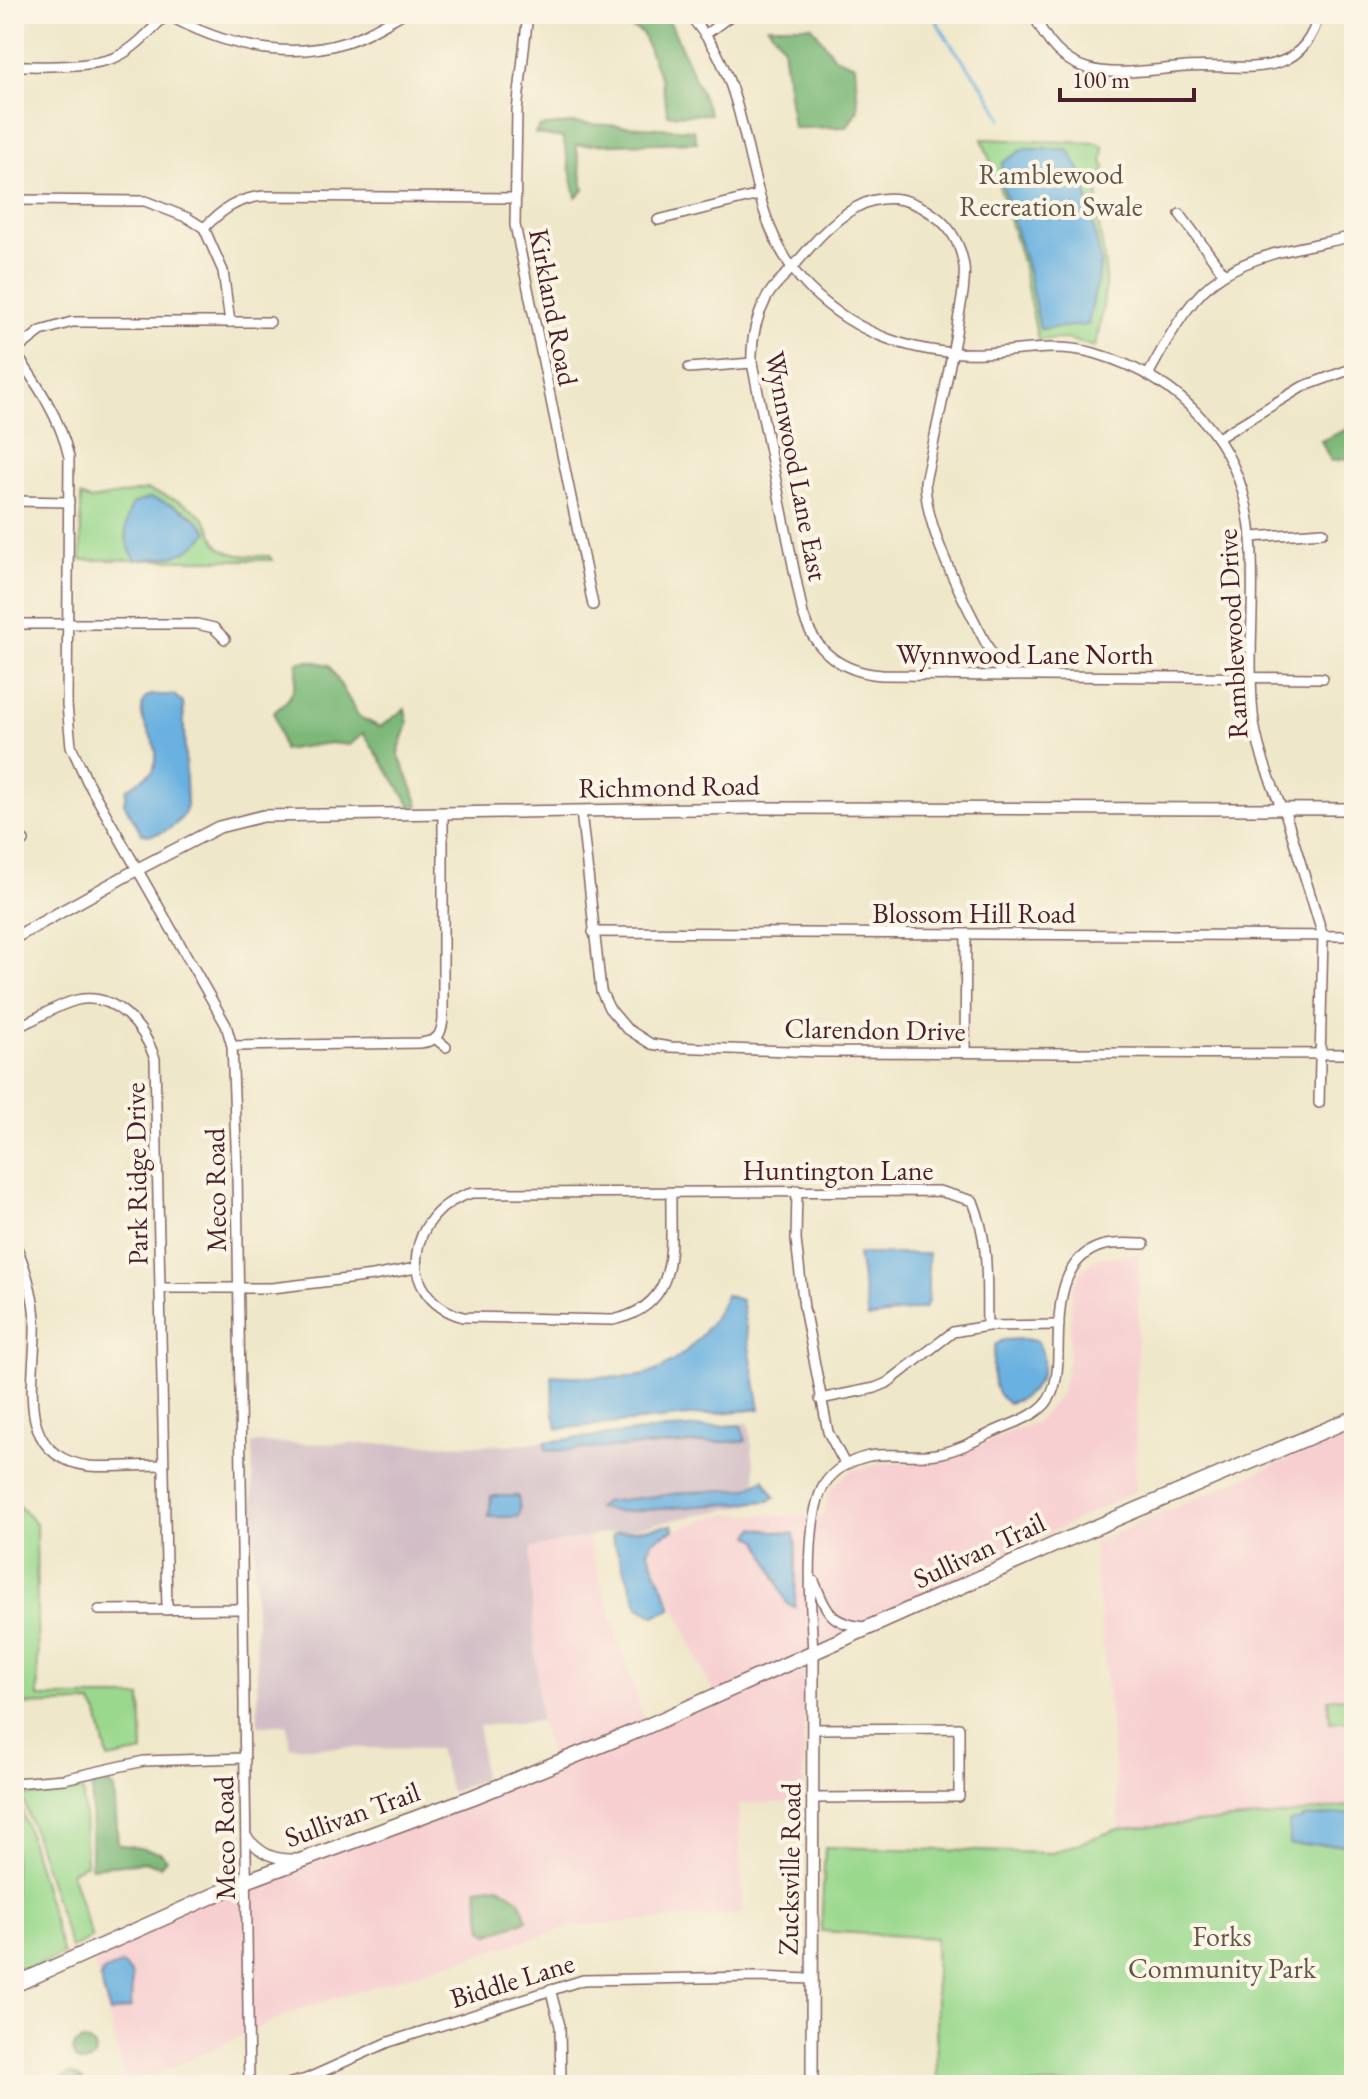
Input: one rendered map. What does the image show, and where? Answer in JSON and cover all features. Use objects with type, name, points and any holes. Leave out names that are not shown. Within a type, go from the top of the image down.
[{"type":"main road","name":"Sullivan Trail","points":[[14,1985],[246,1881],[473,1797],[713,1697],[1056,1544],[1354,1418]]},
{"type":"street","points":[[14,66],[77,64],[114,58],[137,43],[166,14],[208,36],[250,47],[306,50],[346,42],[402,14]]},
{"type":"street","name":"Kirkland Road","points":[[528,14],[517,98],[514,198],[518,246],[593,605]]},
{"type":"street","name":"Ramblewood Drive","points":[[689,14],[718,54],[734,97],[759,195],[775,240],[817,296],[864,330],[919,349],[987,353],[1043,347],[1089,351],[1135,367],[1189,404],[1218,438],[1237,477],[1251,537],[1251,678],[1255,732],[1267,773],[1284,809],[1323,936],[1319,1103]]},
{"type":"street","points":[[706,34],[733,14]]},
{"type":"street","points":[[1034,14],[1049,41],[1070,61],[1094,71],[1122,74],[1185,67],[1257,69],[1275,65],[1297,52],[1309,38],[1319,14]]},
{"type":"street","points":[[658,220],[759,195]]},
{"type":"street","points":[[204,228],[225,207],[249,197],[514,198]]},
{"type":"street","points":[[794,266],[832,224],[861,204],[883,199],[904,201],[924,208],[947,227],[962,256],[962,293],[953,353],[925,482],[925,497],[936,539],[1002,675]]},
{"type":"street","points":[[14,200],[145,201],[162,206],[204,228],[223,271],[230,322]]},
{"type":"street","points":[[1180,214],[1224,274]]},
{"type":"street","points":[[1151,376],[1149,373],[1160,353],[1192,303],[1224,274],[1266,256],[1354,236]]},
{"type":"street","name":"Wynnwood Lane East","points":[[794,266],[764,302],[752,338],[752,363],[803,614],[812,636]]},
{"type":"street","points":[[14,351],[41,331],[72,322],[270,322]]},
{"type":"street","name":"Meco Road","points":[[14,351],[64,433],[69,457],[68,715],[71,746],[87,781],[205,984],[226,1025],[232,1046],[249,2085]]},
{"type":"street","points":[[689,368],[752,363]]},
{"type":"street","points":[[1218,438],[1302,387],[1354,368]]},
{"type":"street","points":[[14,501],[69,502]]},
{"type":"street","points":[[1251,537],[1323,532]]},
{"type":"street","points":[[14,624],[197,624],[214,628],[225,639]]},
{"type":"street","name":"Wynnwood Lane North","points":[[812,636],[835,662],[868,674],[1323,678]]},
{"type":"street","name":"Richmond Road","points":[[14,938],[219,827],[249,818],[750,808],[1354,809]]},
{"type":"street","name":"Clarendon Drive","points":[[581,811],[601,991],[609,1008],[626,1028],[651,1044],[803,1052],[1354,1054]]},
{"type":"street","points":[[232,1046],[420,1043],[440,1036],[443,1020],[443,813]]},
{"type":"street","points":[[14,835],[24,841]]},
{"type":"street","name":"Blossom Hill Road","points":[[593,932],[1354,936]]},
{"type":"street","points":[[965,1052],[966,935]]},
{"type":"street","name":"Park Ridge Drive","points":[[14,1028],[65,1004],[80,999],[98,999],[115,1005],[128,1015],[150,1043],[155,1059],[167,1610]]},
{"type":"street","points":[[436,1039],[446,1047]]},
{"type":"street","points":[[797,1190],[797,1259],[820,1399],[828,1432],[845,1464]]},
{"type":"street","name":"Huntington Lane","points":[[416,1268],[417,1250],[431,1218],[444,1205],[472,1193],[928,1190],[973,1201],[986,1242],[987,1326]]},
{"type":"street","points":[[160,1288],[319,1284],[416,1268],[418,1278],[431,1299],[441,1308],[463,1317],[613,1320],[634,1316],[650,1305],[667,1278],[671,1194]]},
{"type":"street","points":[[14,1241],[26,1269],[35,1319],[32,1404],[40,1437],[51,1449],[88,1466],[163,1465]]},
{"type":"street","points":[[813,1654],[811,1574],[816,1506],[825,1483],[845,1464],[871,1456],[937,1454],[961,1447],[1042,1407],[1049,1400],[1058,1373],[1062,1290],[1075,1264],[1101,1246],[1144,1244]]},
{"type":"street","points":[[820,1399],[887,1383],[953,1332],[987,1326],[1059,1325]]},
{"type":"street","points":[[811,1574],[825,1607],[835,1619],[847,1625],[872,1628]]},
{"type":"street","points":[[99,1610],[243,1609]]},
{"type":"street","name":"Zucksville Road","points":[[812,2085],[813,1654]]},
{"type":"street","points":[[814,1729],[959,1728],[959,1797],[814,1798]]},
{"type":"street","points":[[14,1783],[64,1779],[144,1761],[245,1758]]},
{"type":"street","points":[[246,1836],[256,1849],[268,1856],[280,1860],[308,1858]]},
{"type":"street","name":"Biddle Lane","points":[[284,2085],[306,2079],[389,2042],[583,1980],[812,1979]]},
{"type":"street","points":[[550,1989],[560,2026],[561,2085]]},
{"type":"shaded area","points":[[1139,1254],[1135,1491],[804,1655],[804,1802],[738,1804],[743,1914],[573,1926],[305,2007],[137,2083],[126,2082],[92,1954],[309,1849],[554,1769],[540,1721],[531,1547],[587,1537],[647,1730],[714,1695],[645,1540],[722,1514],[823,1516],[829,1492],[850,1471],[883,1463],[934,1463],[1038,1421],[1061,1393],[1068,1362],[1072,1289],[1081,1272],[1096,1258]]},
{"type":"shaded area","points":[[749,1423],[759,1503],[531,1548],[540,1721],[479,1726],[483,1780],[451,1792],[438,1749],[290,1747],[287,1724],[258,1725],[252,1443],[507,1445]]},
{"type":"shaded area","points":[[1354,1430],[1354,1816],[1122,1846],[1093,1543]]},
{"type":"green space","points":[[602,14],[657,14],[671,24],[710,114],[668,115],[661,80],[642,33]]},
{"type":"green space","points":[[768,26],[812,26],[834,57],[855,65],[858,109],[847,127],[793,128],[783,46]]},
{"type":"green space","points":[[573,123],[693,130],[697,142],[576,145],[584,190],[576,197],[563,138],[535,134],[539,127]]},
{"type":"green space","name":"Ramblewood Recreation Swale","points":[[982,139],[1097,143],[1104,147],[1102,161],[1105,168],[1097,207],[1105,286],[1095,347],[1066,339],[1038,340],[1021,258]]},
{"type":"green space","points":[[1354,426],[1354,458],[1331,461],[1321,441]]},
{"type":"green space","points":[[147,490],[196,511],[208,524],[221,548],[241,555],[269,556],[272,560],[81,560],[81,496],[90,500]]},
{"type":"green space","points":[[298,662],[329,665],[359,717],[380,727],[405,709],[408,724],[398,753],[419,805],[411,806],[363,733],[350,745],[330,743],[283,750],[274,712],[293,691]]},
{"type":"green space","points":[[14,1501],[36,1524],[38,1697],[141,1697],[143,1752],[108,1759],[98,1714],[91,1703],[14,1705]]},
{"type":"green space","points":[[1354,1696],[1354,1720],[1330,1722],[1328,1699]]},
{"type":"green space","points":[[96,1781],[114,1788],[118,1844],[160,1852],[166,1859],[160,1866],[146,1862],[91,1867],[92,1783]]},
{"type":"green space","points":[[83,1791],[86,1864],[71,1872],[92,1938],[71,1949],[22,1796]]},
{"type":"green space","points":[[14,1794],[17,1794],[63,1954],[14,1977]]},
{"type":"green space","name":"Forks Community Park","points":[[1354,1805],[1354,2085],[937,2085],[935,1938],[821,1931],[825,1847],[1052,1853],[1118,1829],[1281,1816]]},
{"type":"green space","points":[[498,1885],[520,1900],[527,1920],[489,1934],[483,1929],[477,1888]]},
{"type":"green space","points":[[84,2041],[95,2052],[84,2063],[73,2052]]},
{"type":"green space","points":[[71,2073],[83,2080],[84,2085],[46,2085]]},
{"type":"water","name":"Ramblewood Recreation Swale","points":[[1024,149],[1068,149],[1080,170],[1101,263],[1088,325],[1040,329],[1028,271],[1001,180],[1002,163]]},
{"type":"water","points":[[150,498],[183,510],[208,532],[184,552],[136,560],[126,539],[127,519],[132,504]]},
{"type":"water","points":[[174,695],[183,703],[187,805],[181,818],[170,828],[149,835],[142,834],[124,803],[127,789],[153,771],[155,764],[154,745],[142,712],[146,697]]},
{"type":"water","points":[[858,1254],[928,1254],[928,1301],[925,1308],[868,1318]]},
{"type":"water","points":[[726,1295],[741,1300],[760,1409],[558,1429],[554,1415],[552,1375],[627,1377],[658,1370],[683,1354],[704,1333]]},
{"type":"water","points":[[1003,1340],[1037,1341],[1043,1361],[1042,1370],[1034,1388],[1008,1403],[995,1385],[995,1345]]},
{"type":"water","points":[[741,1425],[746,1441],[546,1451],[545,1442],[653,1430]]},
{"type":"water","points":[[764,1479],[775,1497],[769,1501],[617,1512],[597,1508],[604,1502],[746,1489]]},
{"type":"water","points":[[491,1496],[518,1496],[518,1517],[489,1517]]},
{"type":"water","points":[[672,1525],[674,1530],[653,1540],[648,1551],[671,1605],[671,1609],[655,1616],[639,1607],[612,1538],[618,1532]]},
{"type":"water","points":[[754,1528],[794,1534],[795,1607],[787,1604],[759,1540],[750,1536]]},
{"type":"water","points":[[1354,1807],[1354,1844],[1290,1845],[1289,1822],[1352,1813]]},
{"type":"water","points":[[122,1964],[132,1976],[131,2008],[110,2013],[100,1979],[103,1972]]},
{"type":"waterway","points":[[933,14],[1002,119]]}]
